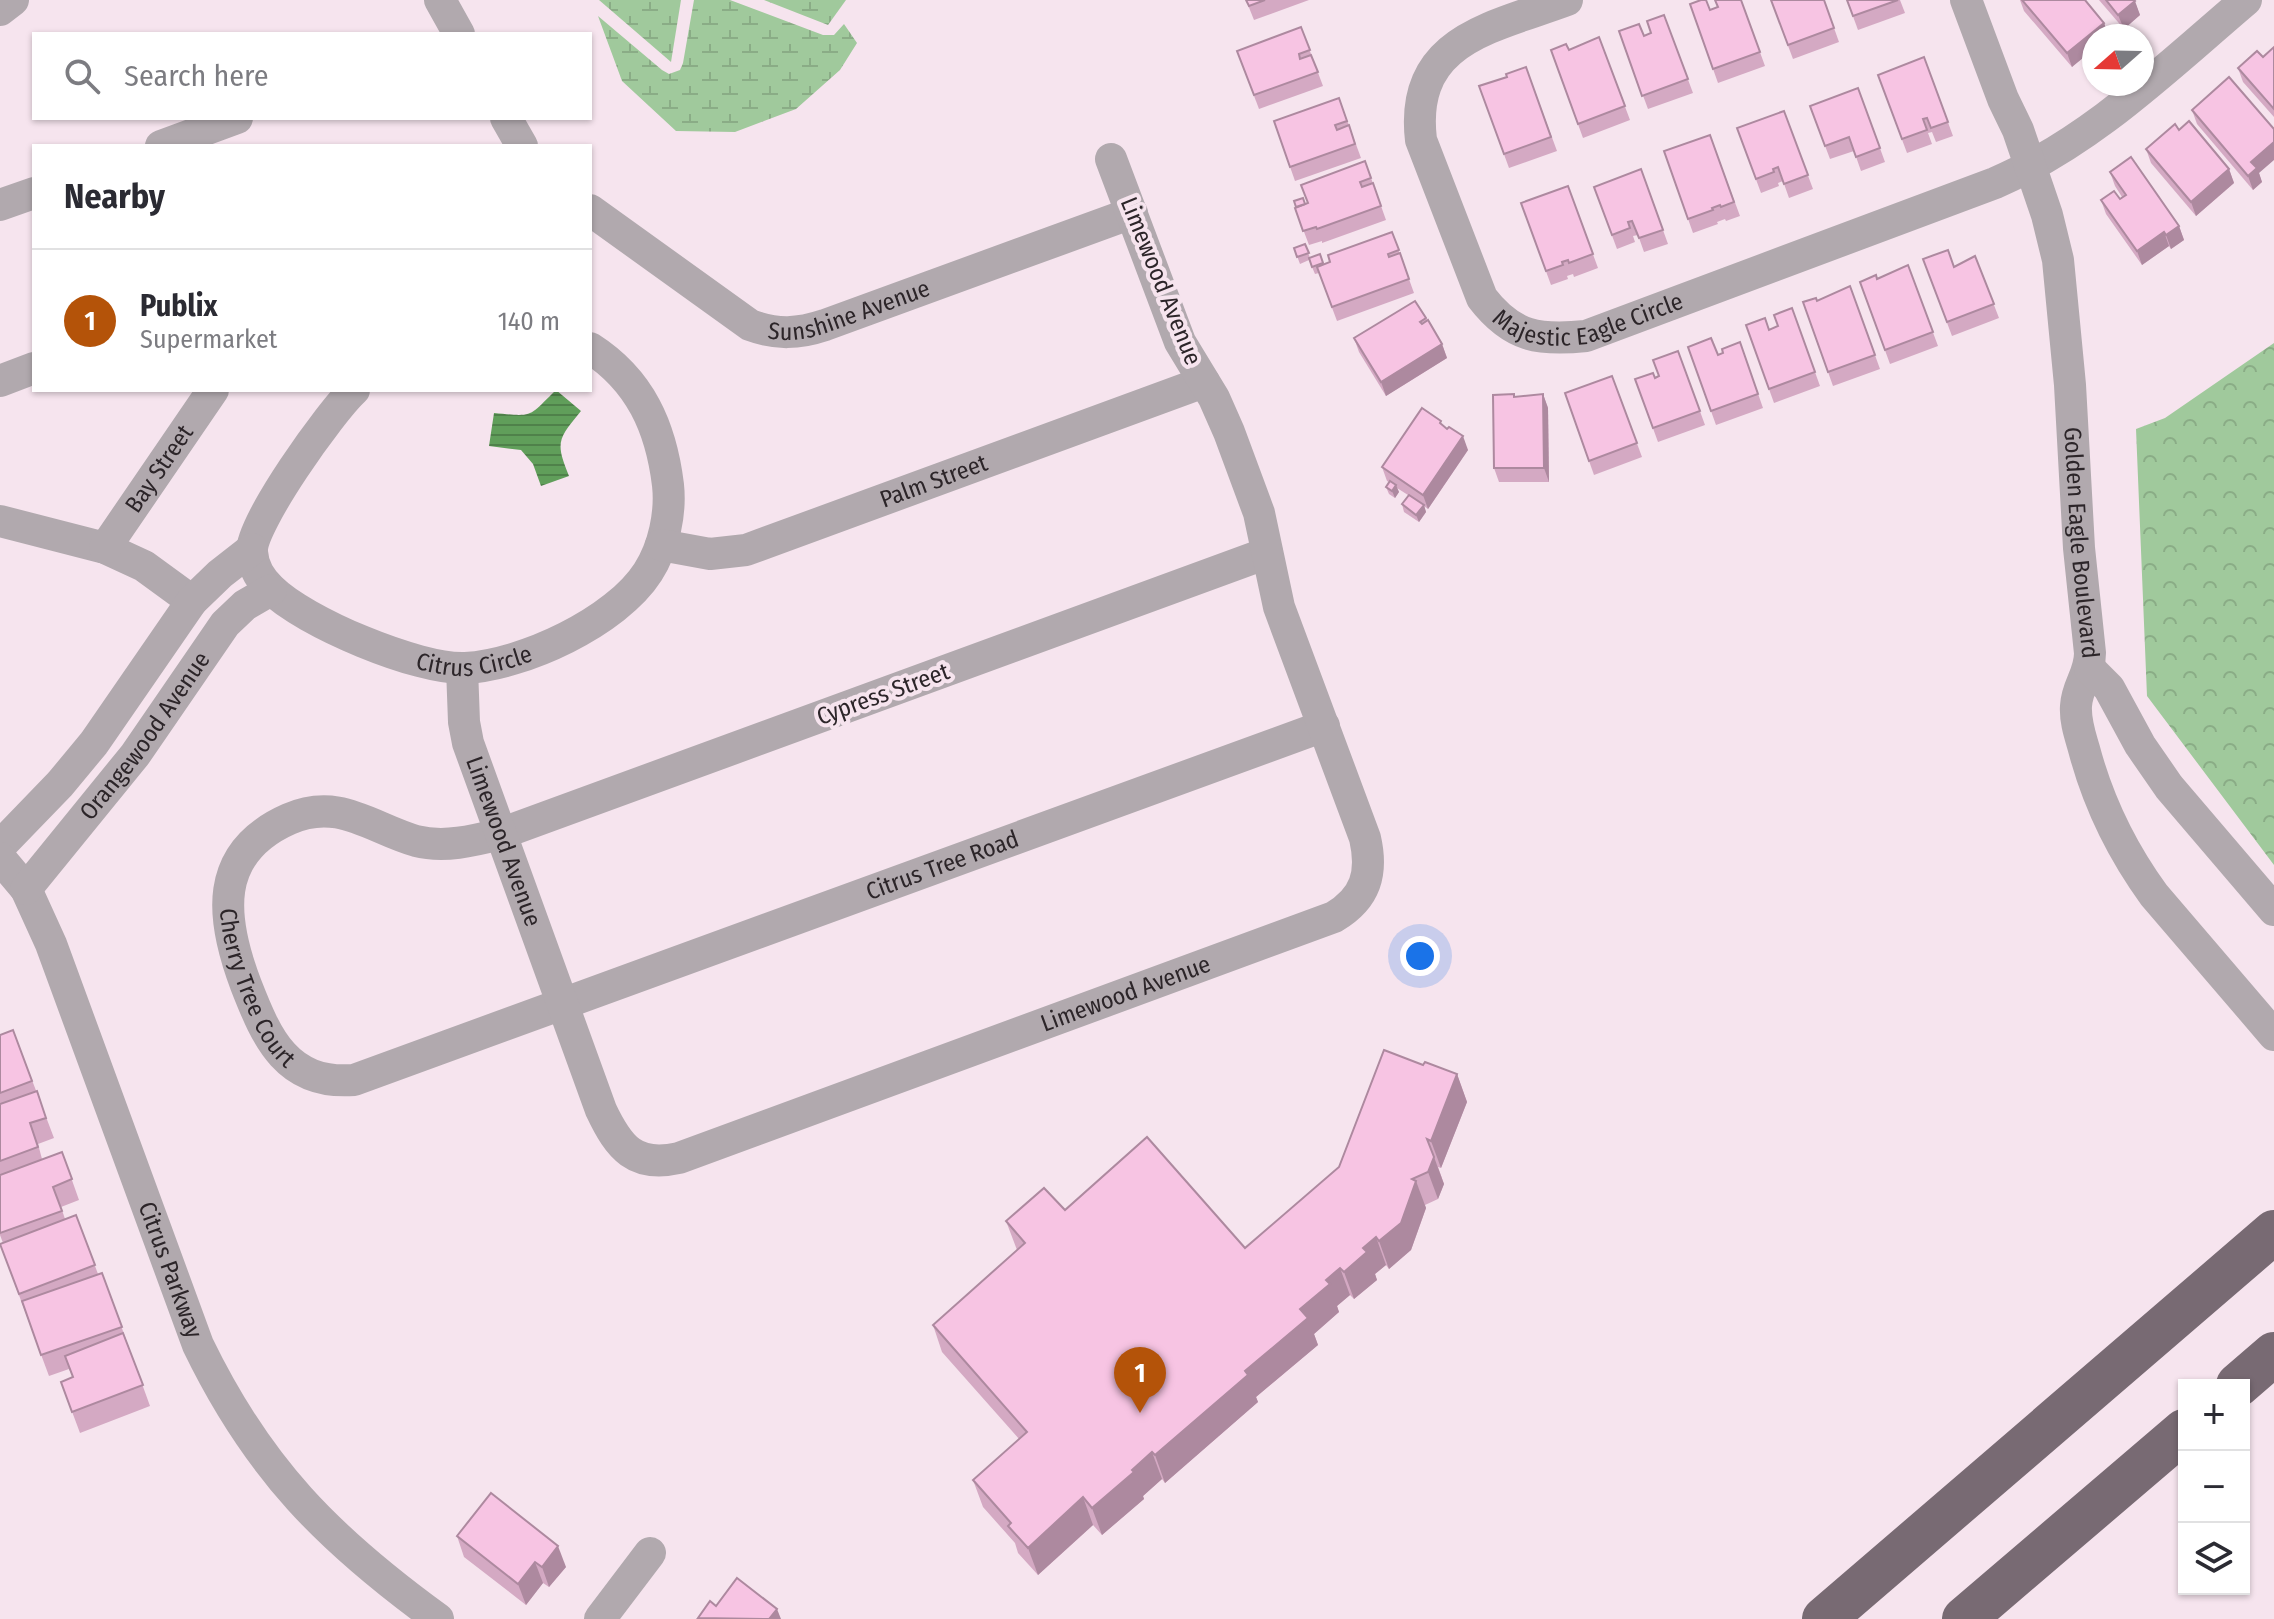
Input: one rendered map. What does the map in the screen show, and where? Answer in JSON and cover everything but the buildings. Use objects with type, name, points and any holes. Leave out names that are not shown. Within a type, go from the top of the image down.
[{"type":"highway","points":[[1824,1619],[2274,1232]]},
{"type":"highway","points":[[2245,1379],[2274,1354]]},
{"type":"highway","points":[[1964,1619],[2178,1436]]},
{"type":"street","points":[[0,10],[13,0]]},
{"type":"street","points":[[440,0],[458,32]]},
{"type":"street","name":"Majestic Eagle Circle","points":[[1567,0],[1476,34],[1454,46],[1440,58],[1426,81],[1419,107],[1421,140],[1473,282],[1494,314],[1508,326],[1531,336],[1555,340],[1586,336],[1995,183],[2030,167],[2118,108],[2246,0]]},
{"type":"street","name":"Golden Eagle Boulevard","points":[[1966,0],[2030,167],[2053,237],[2061,281],[2090,669],[2080,685],[2076,720],[2097,789],[2122,847],[2154,895],[2274,1035]]},
{"type":"street","points":[[166,144],[232,120]]},
{"type":"street","points":[[507,120],[521,144]]},
{"type":"street","name":"Limewood Avenue","points":[[462,668],[468,743],[601,1110],[620,1143],[633,1155],[647,1161],[663,1162],[694,1153],[1345,911],[1363,893],[1369,868],[1368,853],[1279,607],[1259,513],[1229,432],[1204,382],[1186,355],[1111,159]]},
{"type":"street","points":[[0,205],[32,194]]},
{"type":"street","name":"Sunshine Avenue","points":[[592,211],[750,325],[777,333],[808,331],[1132,213]]},
{"type":"street","name":"Citrus Circle","points":[[252,549],[254,565],[271,590],[309,615],[375,647],[437,665],[462,668],[488,665],[512,658],[587,625],[630,593],[648,572],[661,545],[669,493],[658,433],[647,406],[628,380],[592,349]]},
{"type":"street","points":[[0,381],[32,369]]},
{"type":"street","name":"Palm Street","points":[[661,545],[710,554],[746,550],[1204,382]]},
{"type":"street","name":"Bay Street","points":[[105,548],[212,392]]},
{"type":"street","points":[[0,846],[60,784],[109,723],[192,601],[252,549],[255,534],[264,517],[332,415],[352,392]]},
{"type":"street","points":[[0,521],[105,548],[144,566],[192,601]]},
{"type":"street","name":"Cypress Street","points":[[500,834],[1267,553]]},
{"type":"street","name":"Orangewood Avenue","points":[[26,889],[144,742],[225,624],[245,605],[271,590]]},
{"type":"street","points":[[2090,669],[2109,688],[2140,745],[2169,787],[2274,910]]},
{"type":"street","points":[[109,723],[144,742]]},
{"type":"street","name":"Citrus Tree Road","points":[[563,1005],[1324,726]]},
{"type":"street","name":"Cherry Tree Court","points":[[500,834],[437,844],[328,811],[309,812],[272,828],[257,839],[243,856],[233,875],[228,895],[230,935],[240,968],[260,1019],[281,1054],[293,1066],[308,1074],[338,1081],[369,1076],[563,1005]]},
{"type":"street","name":"Citrus Parkway","points":[[0,858],[26,889],[51,944],[198,1345],[217,1385],[265,1459],[320,1523],[386,1581],[438,1619]]},
{"type":"street","points":[[600,1619],[650,1553]]},
{"type":"green space","points":[[599,0],[681,0],[671,62]]},
{"type":"green space","points":[[694,0],[730,0],[823,35],[834,35],[844,24],[857,43],[840,70],[796,109],[735,132],[676,131],[622,81],[598,16],[669,74],[680,70],[683,63]]},
{"type":"green space","points":[[764,0],[846,0],[828,25]]},
{"type":"green space","points":[[2274,343],[2274,865],[2147,696],[2136,429],[2165,418]]},
{"type":"shaded area","points":[[554,392],[558,392],[581,411],[561,441],[569,476],[541,486],[533,464],[521,450],[489,446],[494,413],[524,415],[540,406]]},
{"type":"place","name":"Publix","points":[[1140,1413]]}]
